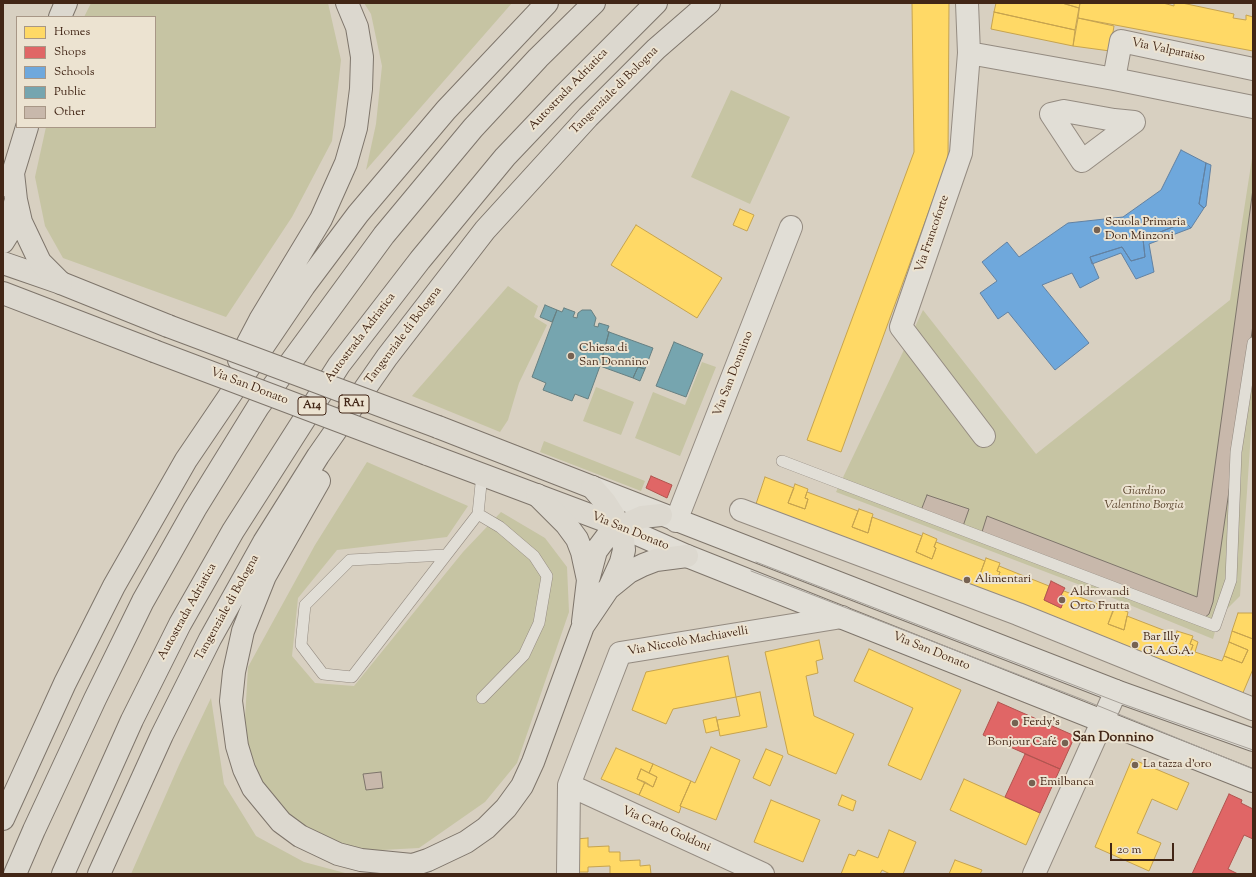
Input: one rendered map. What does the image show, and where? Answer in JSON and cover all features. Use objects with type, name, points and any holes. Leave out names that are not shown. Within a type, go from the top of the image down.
[{"type":"main road","points":[[60,16],[66,3]]},
{"type":"main road","points":[[3,819],[79,655],[114,586],[186,460],[260,320],[321,219],[346,163],[356,128],[361,89],[362,57],[357,27],[348,3]]},
{"type":"main road","points":[[186,460],[304,286],[358,214],[446,110],[547,3]]},
{"type":"main road","points":[[16,874],[34,830],[92,705],[144,601],[195,509],[258,408],[301,347],[394,223],[473,128],[538,58],[594,3]]},
{"type":"main road","name":"Autostrada Adriatica","points":[[63,874],[132,720],[180,624],[233,531],[339,365],[420,260],[505,157],[564,95],[656,3]]},
{"type":"main road","name":"Tangenziale di Bologna","points":[[99,874],[162,735],[210,638],[264,542],[318,456],[388,357],[485,230],[588,117],[646,59],[708,3]]},
{"type":"main road","points":[[3,242],[8,234],[11,187],[27,128]]},
{"type":"main road","points":[[11,187],[21,222],[40,262],[61,283]]},
{"type":"main road","points":[[3,263],[61,283],[168,326],[438,427],[592,488],[605,502],[619,526],[624,550],[608,589],[583,626],[533,762],[522,786],[506,808],[486,828],[466,842],[447,852],[386,874]]},
{"type":"main road","name":"Via San Donato","points":[[3,293],[619,526]]},
{"type":"main road","points":[[388,357],[265,576],[243,631],[234,672],[231,701],[237,746],[244,769],[253,788],[281,822],[300,836],[338,854],[362,860],[412,865]]},
{"type":"main road","points":[[537,495],[566,524],[577,539],[582,552],[588,580]]},
{"type":"main road","points":[[583,626],[588,580],[594,556],[599,546],[608,535],[619,526],[642,517],[668,518]]},
{"type":"main road","points":[[608,589],[629,572],[643,565],[656,560],[687,556]]},
{"type":"street","name":"Via Francoforte","points":[[968,3],[969,53],[961,153],[901,327],[984,436]]},
{"type":"street","name":"Via Valparaiso","points":[[1114,79],[1121,41],[1253,69]]},
{"type":"street","points":[[969,53],[1114,79],[1253,107]]},
{"type":"street","name":"Via San Donnino","points":[[668,518],[791,227]]},
{"type":"street","points":[[592,488],[1116,691],[1253,740]]},
{"type":"street","points":[[741,510],[1003,608],[1253,709]]},
{"type":"street","name":"Via San Donato","points":[[619,526],[687,556],[1253,781]]},
{"type":"street","name":"Via Niccolò Machiavelli","points":[[568,874],[569,785],[620,653],[842,617]]},
{"type":"street","points":[[1034,874],[1116,691]]},
{"type":"street","name":"Via Carlo Goldoni","points":[[569,785],[763,874]]},
{"type":"lane","points":[[782,461],[1215,626],[1231,580],[1236,452],[1253,343]]},
{"type":"lane","points":[[445,555],[350,560],[305,605],[300,645],[323,674],[352,677],[478,514],[482,474]]},
{"type":"lane","points":[[478,514],[500,526],[534,556],[546,576],[539,623],[524,655],[482,698]]},
{"type":"green space","points":[[91,3],[328,3],[341,60],[332,141],[292,217],[226,317],[63,258],[45,226],[35,177],[46,128],[156,128],[156,16],[84,16]]},
{"type":"green space","points":[[364,3],[512,3],[366,170],[376,124],[382,66],[371,14]]},
{"type":"green space","points":[[731,90],[790,117],[750,204],[691,177]]},
{"type":"green space","name":"Giardino Valentino Borgia","points":[[1253,152],[1253,402],[1240,596],[1228,608],[1224,599],[1213,639],[1088,588],[836,492],[923,310],[1036,454],[1230,300]]},
{"type":"green space","points":[[508,286],[538,306],[534,317],[547,325],[519,383],[508,420],[500,432],[412,396]]},
{"type":"green space","points":[[702,362],[716,367],[680,456],[635,438],[653,392],[685,405]]},
{"type":"green space","points":[[596,387],[634,402],[621,435],[583,421]]},
{"type":"green space","points":[[544,441],[645,481],[641,491],[540,452]]},
{"type":"green space","points":[[367,462],[468,506],[447,537],[337,550],[298,598],[292,656],[315,683],[354,686],[463,552],[501,512],[545,538],[567,567],[569,612],[517,763],[485,802],[419,848],[363,851],[306,831],[268,797],[244,736],[248,667],[315,545]]},
{"type":"green space","points":[[211,698],[224,784],[256,836],[304,862],[345,873],[131,874],[179,765]]},
{"type":"building: Homes","points":[[912,3],[949,3],[948,159],[841,452],[807,440],[914,152]]},
{"type":"building: Homes","points":[[996,3],[1062,3],[1079,8],[1075,30],[994,12]]},
{"type":"building: Homes","points":[[1062,3],[1080,3],[1079,8]]},
{"type":"building: Homes","points":[[1080,3],[1163,3],[1174,6],[1174,3],[1182,3],[1234,14],[1233,18],[1246,20],[1246,15],[1253,17],[1253,51],[1078,18]]},
{"type":"building: Homes","points":[[994,12],[1075,30],[1073,46],[991,29]]},
{"type":"building: Homes","points":[[1078,18],[1114,26],[1110,51],[1073,46]]},
{"type":"building: Homes","points":[[740,209],[754,215],[747,231],[733,225]]},
{"type":"building: Homes","points":[[636,225],[722,278],[697,318],[611,265]]},
{"type":"building: Homes","points":[[765,477],[794,488],[788,503],[805,509],[808,499],[805,498],[807,492],[858,511],[852,527],[868,533],[872,517],[922,536],[916,552],[932,559],[936,548],[934,547],[936,542],[985,561],[979,577],[996,583],[1000,572],[997,571],[999,566],[1049,586],[1044,600],[1061,608],[1065,597],[1061,595],[1064,591],[1113,610],[1108,624],[1124,630],[1127,616],[1176,635],[1171,650],[1189,656],[1193,645],[1190,644],[1192,639],[1198,642],[1195,652],[1222,661],[1224,656],[1242,663],[1248,650],[1229,642],[1232,631],[1253,639],[1253,669],[1242,695],[755,507]]},
{"type":"building: Homes","points":[[795,484],[808,489],[805,498],[808,499],[805,509],[788,503]]},
{"type":"building: Homes","points":[[859,509],[873,514],[868,533],[852,527]]},
{"type":"building: Homes","points":[[923,533],[937,539],[934,547],[936,548],[932,559],[916,552]]},
{"type":"building: Homes","points":[[986,558],[1000,563],[997,571],[1000,572],[996,583],[979,577]]},
{"type":"building: Homes","points":[[1115,607],[1128,612],[1124,630],[1108,624]]},
{"type":"building: Homes","points":[[1238,613],[1253,613],[1253,639],[1232,631]]},
{"type":"building: Homes","points":[[1177,631],[1193,636],[1190,644],[1193,645],[1189,656],[1171,650]]},
{"type":"building: Homes","points":[[819,640],[823,659],[816,661],[818,673],[806,676],[814,716],[854,734],[836,774],[788,754],[765,652]]},
{"type":"building: Homes","points":[[1229,642],[1248,650],[1242,663],[1224,656]]},
{"type":"building: Homes","points":[[869,649],[961,690],[921,780],[888,765],[913,708],[854,681]]},
{"type":"building: Homes","points":[[728,656],[736,697],[673,709],[666,724],[632,710],[646,672]]},
{"type":"building: Homes","points":[[760,692],[767,727],[720,736],[717,720],[740,716],[736,697]]},
{"type":"building: Homes","points":[[716,717],[719,730],[706,733],[703,720]]},
{"type":"building: Homes","points":[[711,747],[740,760],[716,820],[680,806],[691,781],[695,783]]},
{"type":"building: Homes","points":[[616,748],[653,764],[649,773],[641,769],[637,779],[645,782],[639,795],[601,779]]},
{"type":"building: Homes","points":[[766,749],[783,756],[770,786],[753,778]]},
{"type":"building: Homes","points":[[1132,759],[1189,783],[1177,810],[1152,799],[1137,833],[1161,843],[1149,871],[1095,847]]},
{"type":"building: Homes","points":[[653,764],[691,781],[680,806],[679,813],[639,795],[645,782],[653,787],[657,777],[649,773]]},
{"type":"building: Homes","points":[[641,769],[657,777],[653,787],[637,779]]},
{"type":"building: Homes","points":[[964,779],[1040,813],[1026,845],[950,810]]},
{"type":"building: Homes","points":[[842,795],[856,801],[853,811],[838,805]]},
{"type":"building: Homes","points":[[771,800],[820,820],[803,862],[754,842]]},
{"type":"building: Homes","points":[[889,830],[916,842],[903,874],[890,874],[882,870],[880,874],[841,874],[849,854],[855,856],[858,850],[878,858]]},
{"type":"building: Homes","points":[[588,838],[588,847],[609,846],[609,852],[620,852],[620,861],[640,860],[640,866],[650,865],[651,874],[610,874],[610,866],[588,867],[588,872],[577,872],[576,839]]},
{"type":"building: Homes","points":[[955,860],[982,870],[980,874],[949,874]]},
{"type":"building: Shops","points":[[651,476],[672,485],[667,498],[646,488]]},
{"type":"building: Shops","points":[[1051,581],[1065,588],[1061,595],[1065,597],[1061,608],[1044,600]]},
{"type":"building: Shops","points":[[998,702],[1075,736],[1060,769],[983,735]]},
{"type":"building: Shops","points":[[1025,754],[1060,769],[1040,813],[1005,797]]},
{"type":"building: Shops","points":[[1229,794],[1242,800],[1241,803],[1253,809],[1253,839],[1244,835],[1228,869],[1238,874],[1192,874]]},
{"type":"building: Schools","points":[[1181,150],[1206,163],[1199,204],[1204,208],[1191,228],[1185,222],[1143,239],[1145,257],[1131,261],[1122,247],[1090,257],[1099,278],[1080,288],[1072,273],[1042,285],[1089,343],[1055,370],[1008,312],[998,319],[980,293],[997,281],[982,262],[1007,242],[1019,257],[1068,223],[1123,217],[1161,190]]},
{"type":"building: Schools","points":[[1206,163],[1211,165],[1206,206],[1204,208],[1199,204]]},
{"type":"building: Schools","points":[[1185,222],[1191,228],[1149,244],[1154,272],[1136,279],[1121,253],[1092,264],[1090,257],[1122,247],[1131,261],[1145,257],[1143,239]]},
{"type":"building: Public","points":[[545,305],[557,310],[552,322],[540,317]]},
{"type":"building: Public","name":"Chiesa di San Donnino","points":[[564,308],[575,312],[573,317],[577,318],[578,313],[582,310],[591,310],[596,318],[594,326],[598,327],[599,323],[609,326],[607,331],[609,332],[600,366],[588,399],[575,394],[572,401],[543,390],[546,383],[532,377],[557,310],[562,312]]},
{"type":"building: Public","points":[[609,332],[653,348],[645,369],[638,367],[633,378],[600,366]]},
{"type":"building: Public","points":[[674,342],[703,354],[686,397],[656,386]]},
{"type":"building: Public","points":[[638,367],[645,369],[640,381],[633,378]]},
{"type":"building: Other","points":[[1253,189],[1253,325],[1213,602],[1209,614],[1204,618],[981,535],[987,516],[1197,597]]},
{"type":"building: Other","points":[[927,495],[969,509],[962,529],[920,513]]},
{"type":"building: Other","points":[[381,772],[383,788],[366,790],[363,774]]},
{"type":"tram line","points":[[756,562],[1120,703],[1253,750]]},
{"type":"tram line","points":[[751,571],[1084,700],[1253,769]]},
{"type":"place","name":"Scuola Primaria Don Minzoni","points":[[1097,230]]},
{"type":"place","name":"Chiesa di San Donnino","points":[[571,356]]},
{"type":"place","name":"Alimentari","points":[[967,580]]},
{"type":"place","name":"Aldrovandi Orto Frutta","points":[[1062,600]]},
{"type":"place","name":"Bar Illy G.A.G.A.","points":[[1135,645]]},
{"type":"place","name":"Ferdy's","points":[[1015,723]]},
{"type":"place","name":"Bonjour Café","points":[[1065,743]]},
{"type":"place","name":"La tazza d'oro","points":[[1135,765]]},
{"type":"place","name":"Emilbanca","points":[[1032,783]]},
{"type":"district","name":"San Donnino","points":[[1113,739]]}]
